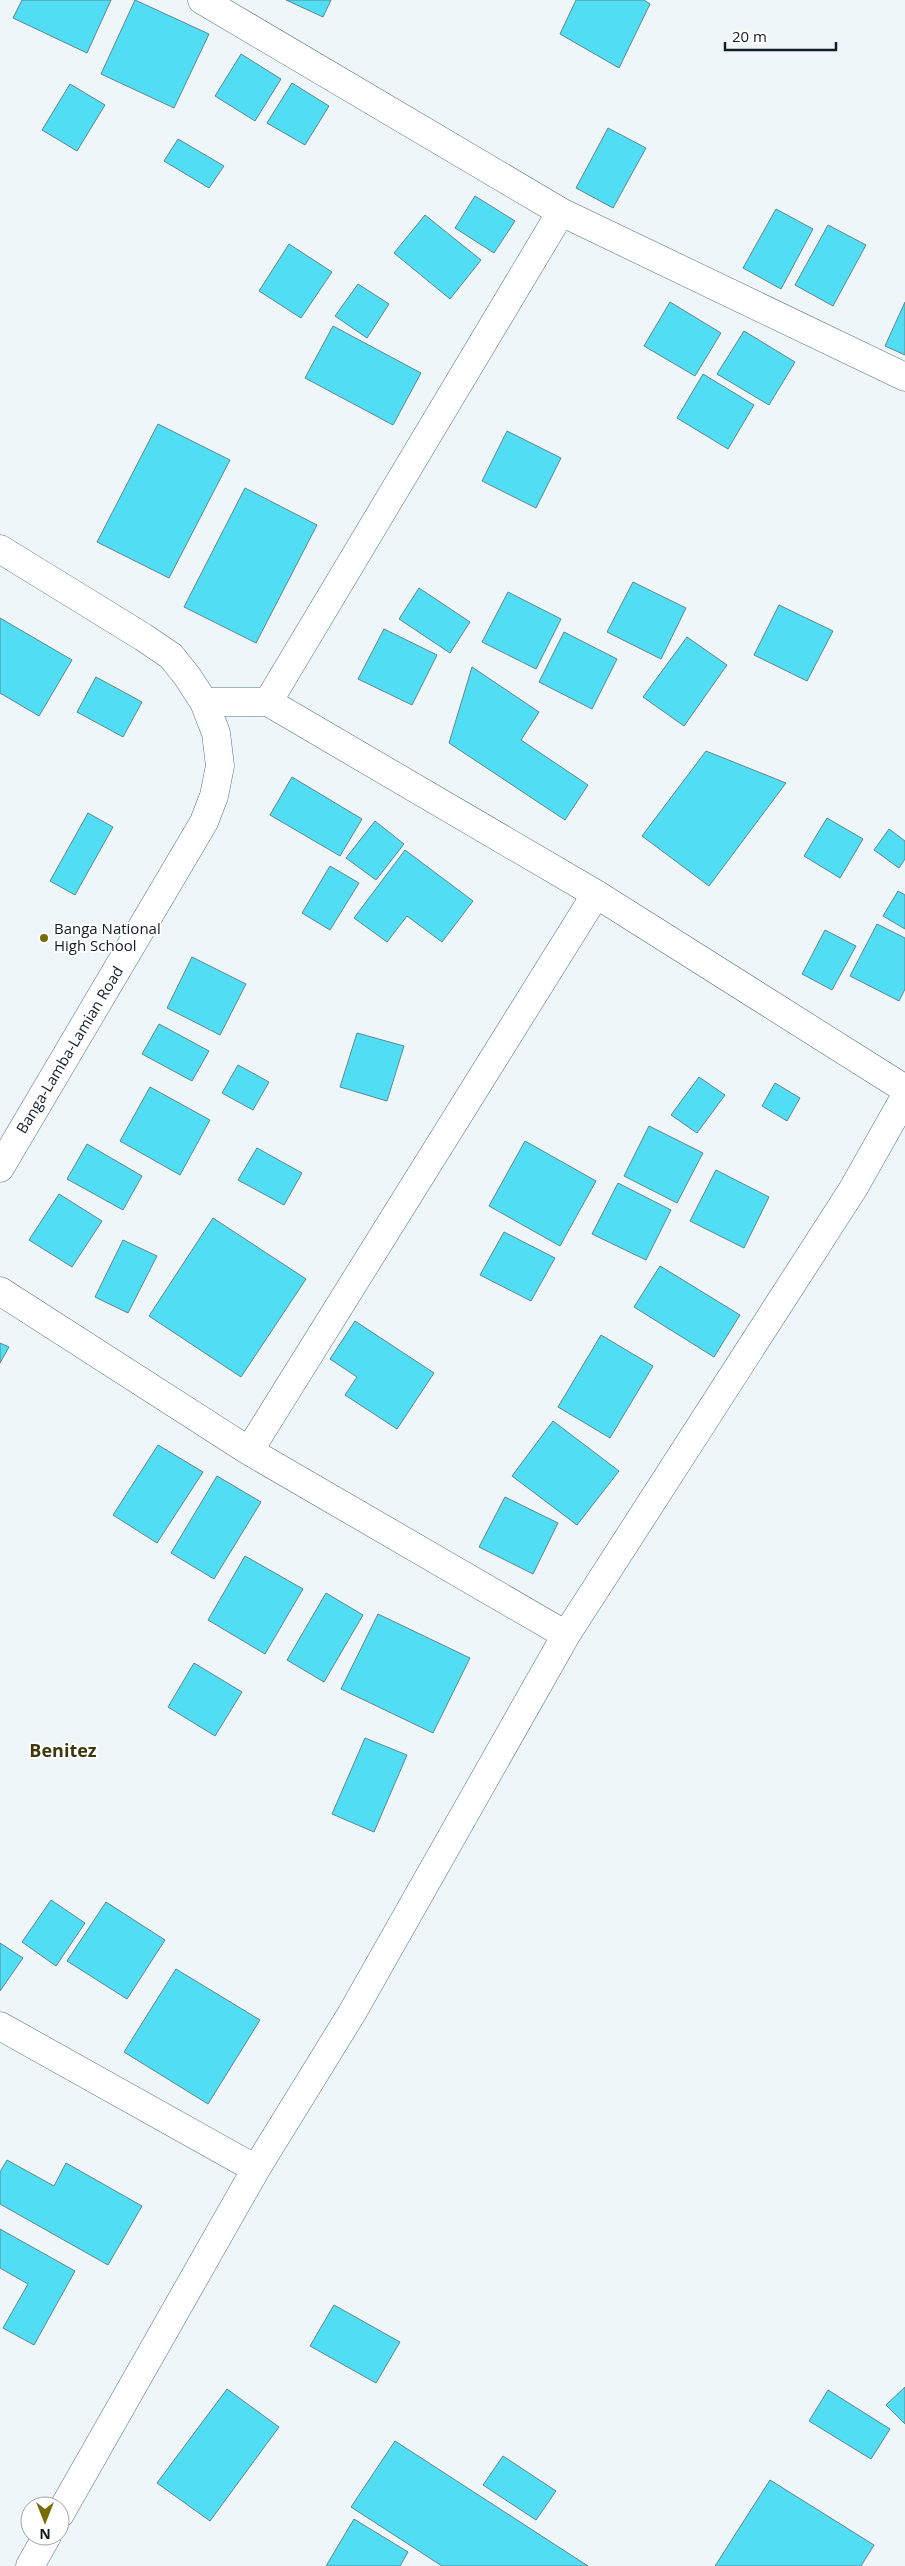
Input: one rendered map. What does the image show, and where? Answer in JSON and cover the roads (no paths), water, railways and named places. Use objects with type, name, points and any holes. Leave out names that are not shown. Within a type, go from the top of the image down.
[{"type":"street","points":[[202,0],[561,212],[905,377]]},
{"type":"street","points":[[268,702],[561,212]]},
{"type":"street","name":"Banga-Lamba-Lamian Road","points":[[0,549],[86,600],[171,656],[204,702],[216,733],[220,766],[214,796],[204,822],[0,1168]]},
{"type":"street","points":[[204,702],[268,702],[596,894],[905,1089]]},
{"type":"street","points":[[249,1451],[596,894]]},
{"type":"street","points":[[70,2496],[256,2169],[352,2013],[566,1635],[853,1189],[905,1097]]},
{"type":"street","points":[[0,1291],[249,1451],[566,1635]]},
{"type":"street","points":[[0,2026],[256,2169]]},
{"type":"street","points":[[30,2566],[41,2546]]},
{"type":"place","name":"Banga National High School","points":[[44,938]]},
{"type":"district","name":"Benitez","points":[[63,1751]]}]
